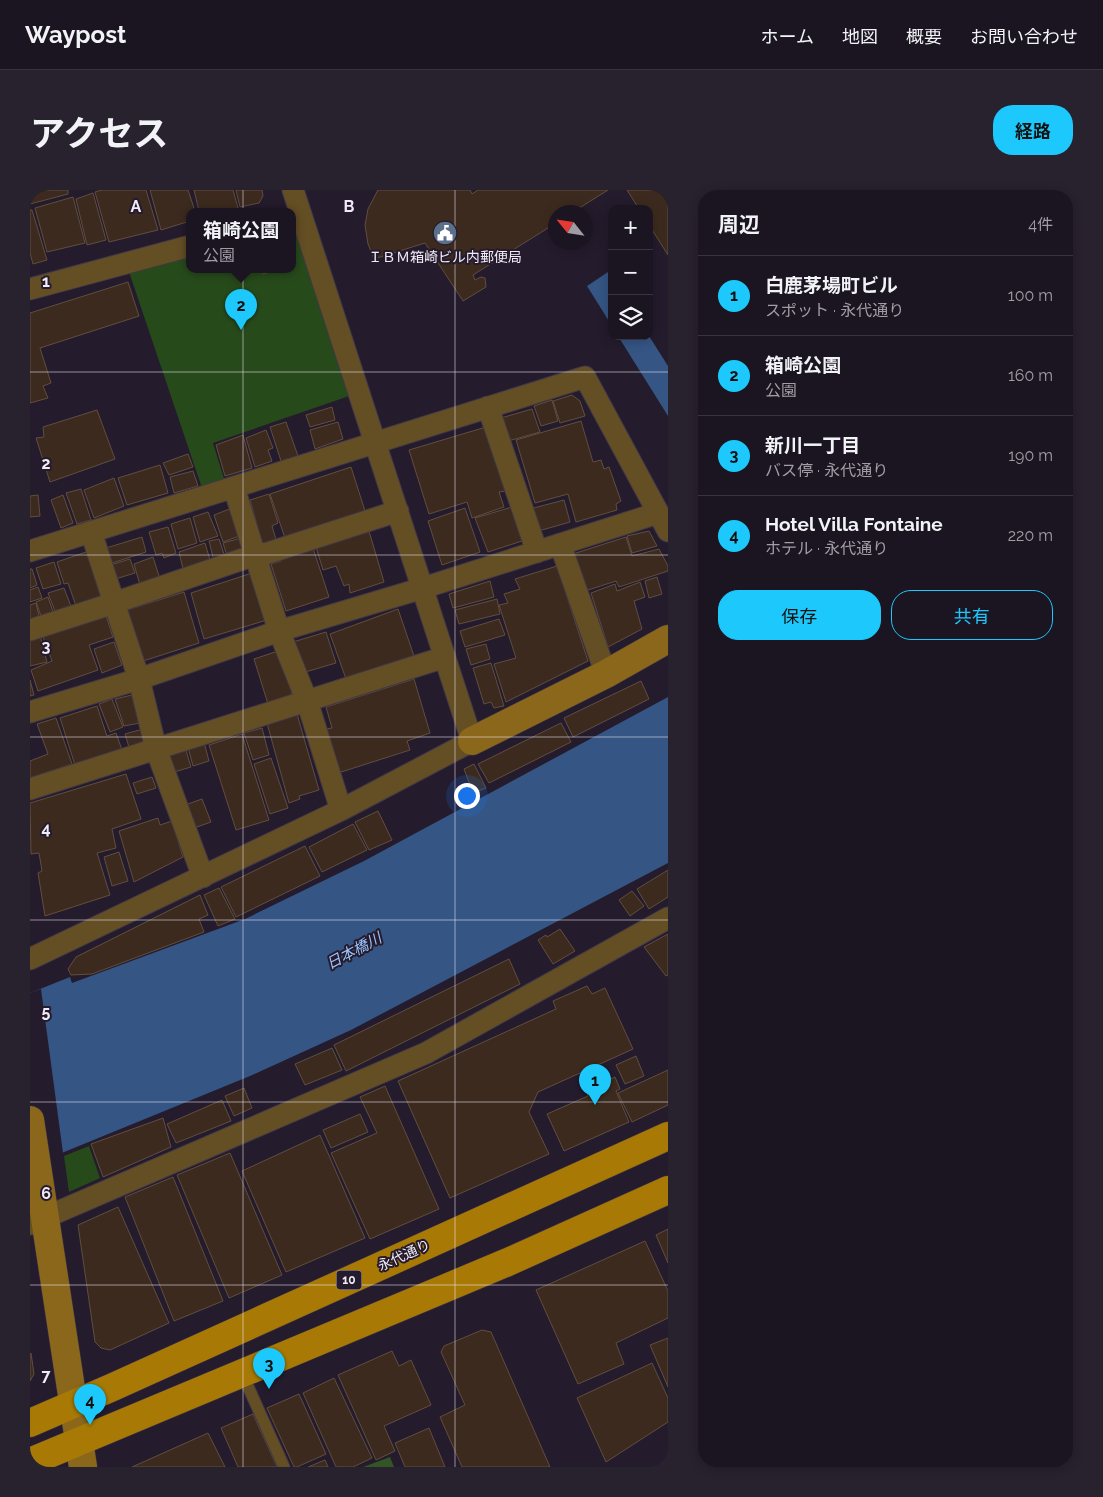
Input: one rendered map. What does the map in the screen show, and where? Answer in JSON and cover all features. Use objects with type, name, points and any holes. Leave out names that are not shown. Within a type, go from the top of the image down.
[{"type":"main road","name":"永代通り","points":[[30,1423],[668,1136]]},
{"type":"main road","points":[[30,1462],[81,1454],[242,1372],[508,1262],[668,1190]]},
{"type":"street","points":[[293,190],[296,208]]},
{"type":"street","points":[[297,216],[376,443],[472,741]]},
{"type":"street","points":[[30,289],[186,247]]},
{"type":"street","points":[[30,551],[585,377],[663,522],[560,544],[423,588],[279,631],[139,679],[30,712]]},
{"type":"street","points":[[488,407],[537,552]]},
{"type":"street","points":[[234,488],[279,631],[307,701],[341,810]]},
{"type":"street","points":[[30,630],[114,604],[255,555],[268,553],[398,511]]},
{"type":"street","points":[[91,532],[139,679],[156,749],[202,877]]},
{"type":"street","points":[[560,544],[606,674]]},
{"type":"street","points":[[30,959],[341,810],[472,741],[606,674],[668,639]]},
{"type":"street","points":[[30,789],[445,657]]},
{"type":"street","points":[[37,1221],[426,1053],[668,918]]},
{"type":"street","points":[[30,1120],[36,1164],[37,1221],[74,1404],[81,1454]]},
{"type":"lane","points":[[242,1372],[284,1467]]},
{"type":"green space","points":[[296,223],[298,223],[355,394],[213,443],[226,485],[203,491],[127,266],[186,251],[186,273],[296,273]]},
{"type":"green space","points":[[89,1146],[100,1178],[69,1192],[64,1156]]},
{"type":"green space","points":[[390,1457],[394,1467],[363,1467]]},
{"type":"water","points":[[608,272],[608,320],[587,286]]},
{"type":"water","points":[[620,340],[652,340],[668,366],[668,416]]},
{"type":"water","name":"日本橋川","points":[[668,697],[668,863],[351,1030],[250,1076],[30,1166],[30,993],[70,977],[72,983],[245,919],[364,861]]},
{"type":"pier","points":[[41,989],[63,1153],[30,1166],[30,993]]},
{"type":"building","points":[[30,190],[68,190],[68,194],[30,204]]},
{"type":"building","points":[[102,190],[146,190],[158,230],[109,242],[95,192]]},
{"type":"building","points":[[150,190],[188,190],[194,208],[186,208],[186,222],[161,230]]},
{"type":"building","points":[[194,190],[233,190],[238,208],[198,208]]},
{"type":"building","points":[[236,190],[262,190],[263,196],[259,203],[240,207]]},
{"type":"building","points":[[378,190],[470,190],[472,194],[478,190],[608,190],[584,205],[548,205],[548,228],[473,275],[475,280],[481,277],[485,278],[486,287],[463,301],[425,243],[374,259],[368,244],[365,225],[368,209]]},
{"type":"building","points":[[627,190],[668,190],[668,255],[653,231],[653,205],[636,205]]},
{"type":"building","points":[[93,193],[106,240],[87,245],[76,199]]},
{"type":"building","points":[[73,197],[85,243],[47,252],[35,208]]},
{"type":"building","points":[[30,210],[32,210],[47,260],[33,264],[30,253]]},
{"type":"building","points":[[128,282],[139,316],[40,348],[51,383],[43,386],[48,398],[30,403],[30,313]]},
{"type":"building","points":[[572,395],[580,401],[585,416],[560,423],[553,401]]},
{"type":"building","points":[[552,400],[558,421],[541,426],[534,406]]},
{"type":"building","points":[[332,407],[335,420],[310,427],[306,415]]},
{"type":"building","points":[[532,409],[540,432],[508,441],[501,418]]},
{"type":"building","points":[[97,410],[115,459],[50,482],[36,438],[44,437],[43,427]]},
{"type":"building","points":[[581,421],[593,462],[601,460],[604,469],[609,467],[621,501],[616,504],[617,510],[576,522],[568,494],[535,503],[516,440]]},
{"type":"building","points":[[286,422],[298,456],[281,461],[270,427]]},
{"type":"building","points":[[338,422],[343,439],[315,449],[310,430]]},
{"type":"building","points":[[486,427],[506,491],[499,492],[504,507],[472,518],[467,502],[429,514],[409,450]]},
{"type":"building","points":[[266,430],[273,448],[268,450],[272,461],[255,467],[246,438]]},
{"type":"building","points":[[243,435],[252,468],[225,476],[216,445]]},
{"type":"building","points":[[188,454],[193,467],[169,475],[163,463]]},
{"type":"building","points":[[160,465],[168,493],[127,505],[118,478]]},
{"type":"building","points":[[351,467],[366,514],[286,541],[270,494]]},
{"type":"building","points":[[193,471],[198,486],[174,493],[170,477]]},
{"type":"building","points":[[114,478],[124,506],[94,518],[84,490]]},
{"type":"building","points":[[81,489],[91,520],[77,524],[66,493]]},
{"type":"building","points":[[269,494],[278,523],[272,526],[277,543],[263,546],[250,500]]},
{"type":"building","points":[[38,495],[40,516],[30,517],[30,496]]},
{"type":"building","points":[[63,495],[73,523],[61,528],[51,500]]},
{"type":"building","points":[[564,500],[570,522],[535,532],[530,509]]},
{"type":"building","points":[[512,507],[522,541],[488,552],[475,518]]},
{"type":"building","points":[[232,508],[242,535],[223,542],[214,515]]},
{"type":"building","points":[[465,508],[480,552],[442,565],[428,521]]},
{"type":"building","points":[[208,512],[218,536],[200,542],[193,517]]},
{"type":"building","points":[[190,518],[197,543],[178,549],[171,524]]},
{"type":"building","points":[[168,527],[176,553],[164,558],[162,553],[156,555],[149,532]]},
{"type":"building","points":[[369,531],[384,582],[350,593],[349,584],[344,586],[336,566],[323,570],[316,547]]},
{"type":"building","points":[[649,531],[657,546],[632,553],[627,536]]},
{"type":"building","points":[[142,537],[146,552],[112,563],[106,548]]},
{"type":"building","points":[[626,537],[632,556],[659,549],[668,566],[668,571],[619,587],[616,581],[582,592],[573,554]]},
{"type":"building","points":[[241,538],[245,552],[227,556],[223,543]]},
{"type":"building","points":[[219,539],[225,557],[214,561],[209,541]]},
{"type":"building","points":[[205,543],[210,560],[183,569],[179,552]]},
{"type":"building","points":[[313,548],[329,597],[286,611],[271,564],[281,561],[280,558]]},
{"type":"building","points":[[86,552],[102,594],[99,598],[76,606],[68,583],[64,584],[57,562]]},
{"type":"building","points":[[153,557],[160,579],[140,585],[134,564]]},
{"type":"building","points":[[130,559],[135,573],[112,580],[107,566]]},
{"type":"building","points":[[54,562],[61,584],[43,589],[36,568]]},
{"type":"building","points":[[557,566],[588,661],[506,702],[494,664],[516,658],[499,605],[508,603],[504,594],[520,589],[515,579]]},
{"type":"building","points":[[30,569],[32,569],[37,585],[30,588]]},
{"type":"building","points":[[252,573],[267,620],[204,639],[191,593]]},
{"type":"building","points":[[657,577],[662,594],[649,598],[645,581]]},
{"type":"building","points":[[490,581],[494,597],[453,608],[449,594]]},
{"type":"building","points":[[640,582],[645,597],[634,601],[642,629],[608,647],[591,593],[615,584],[617,591]]},
{"type":"building","points":[[38,587],[42,598],[30,602],[30,590]]},
{"type":"building","points":[[64,588],[72,609],[56,614],[48,593]]},
{"type":"building","points":[[184,592],[199,643],[140,662],[124,611]]},
{"type":"building","points":[[48,597],[54,615],[42,619],[36,602]]},
{"type":"building","points":[[497,599],[500,614],[459,624],[455,610]]},
{"type":"building","points":[[36,603],[40,620],[30,623],[30,605]]},
{"type":"building","points":[[398,609],[414,656],[346,679],[330,634]]},
{"type":"building","points":[[105,613],[113,637],[89,645],[98,670],[38,691],[31,670],[52,661],[42,634]]},
{"type":"building","points":[[499,619],[505,635],[465,647],[460,631]]},
{"type":"building","points":[[326,632],[336,663],[302,673],[293,642]]},
{"type":"building","points":[[40,635],[47,662],[30,666],[30,637]]},
{"type":"building","points":[[114,642],[122,665],[102,673],[94,649]]},
{"type":"building","points":[[486,644],[490,659],[471,665],[466,649]]},
{"type":"building","points":[[278,651],[292,691],[290,697],[268,704],[254,659]]},
{"type":"building","points":[[491,663],[504,706],[494,708],[491,702],[484,704],[473,668]]},
{"type":"building","points":[[414,679],[430,733],[407,741],[410,750],[338,773],[326,729],[332,728],[326,707]]},
{"type":"building","points":[[30,680],[34,695],[30,696]]},
{"type":"building","points":[[641,681],[649,699],[573,737],[564,718]]},
{"type":"building","points":[[132,695],[140,723],[124,726],[115,699]]},
{"type":"building","points":[[112,699],[123,727],[110,732],[99,704]]},
{"type":"building","points":[[97,706],[107,736],[116,733],[122,750],[75,765],[60,718]]},
{"type":"building","points":[[297,714],[319,790],[299,796],[300,799],[289,803],[267,723]]},
{"type":"building","points":[[56,718],[72,764],[30,778],[30,761],[48,754],[37,724]]},
{"type":"building","points":[[561,723],[571,742],[489,783],[478,764]]},
{"type":"building","points":[[262,728],[269,755],[253,760],[244,733]]},
{"type":"building","points":[[143,729],[147,740],[129,747],[125,734]]},
{"type":"building","points":[[242,734],[269,820],[236,830],[209,745]]},
{"type":"building","points":[[204,742],[209,761],[193,766],[188,747]]},
{"type":"building","points":[[185,747],[191,767],[174,772],[170,755]]},
{"type":"building","points":[[271,758],[288,808],[270,814],[254,764]]},
{"type":"building","points":[[474,764],[486,788],[473,793],[464,769]]},
{"type":"building","points":[[126,774],[141,819],[112,829],[116,848],[97,853],[110,895],[45,916],[38,873],[42,871],[39,853],[31,854],[30,803]]},
{"type":"building","points":[[152,777],[156,788],[137,794],[133,783]]},
{"type":"building","points":[[202,799],[211,822],[194,828],[185,805]]},
{"type":"building","points":[[378,811],[392,840],[369,850],[355,822]]},
{"type":"building","points":[[158,818],[160,825],[172,821],[183,857],[134,882],[119,831]]},
{"type":"building","points":[[353,824],[367,850],[322,872],[309,847]]},
{"type":"building","points":[[305,846],[320,876],[236,917],[221,887]]},
{"type":"building","points":[[119,852],[128,881],[112,886],[104,857]]},
{"type":"building","points":[[668,870],[668,897],[649,909],[637,889]]},
{"type":"building","points":[[219,888],[235,919],[218,926],[204,895]]},
{"type":"building","points":[[632,891],[644,906],[630,916],[619,900]]},
{"type":"building","points":[[200,895],[208,915],[199,919],[204,932],[92,974],[71,975],[68,969],[76,957]]},
{"type":"building","points":[[560,929],[575,951],[553,964],[538,940]]},
{"type":"building","points":[[668,934],[668,975],[666,976],[644,947]]},
{"type":"building","points":[[509,959],[520,984],[346,1071],[334,1045]]},
{"type":"building","points":[[587,986],[592,994],[605,988],[633,1049],[538,1092],[529,1112],[549,1154],[450,1198],[398,1081],[556,1009],[553,1001]]},
{"type":"building","points":[[332,1048],[342,1070],[305,1085],[295,1064]]},
{"type":"building","points":[[636,1056],[644,1076],[625,1084],[616,1065]]},
{"type":"building","points":[[668,1070],[668,1105],[632,1122],[618,1093]]},
{"type":"building","points":[[615,1077],[620,1089],[616,1091],[629,1122],[564,1151],[547,1114],[588,1096],[586,1090]]},
{"type":"building","points":[[385,1086],[439,1209],[370,1239],[331,1153],[377,1133],[360,1097]]},
{"type":"building","points":[[244,1088],[252,1108],[234,1116],[225,1096]]},
{"type":"building","points":[[222,1100],[231,1121],[176,1143],[167,1124]]},
{"type":"building","points":[[360,1114],[368,1132],[331,1148],[323,1130]]},
{"type":"building","points":[[163,1118],[171,1147],[103,1177],[91,1144]]},
{"type":"building","points":[[320,1135],[365,1238],[286,1272],[242,1171]]},
{"type":"building","points":[[230,1153],[282,1275],[229,1298],[177,1175]]},
{"type":"building","points":[[173,1177],[223,1301],[174,1321],[125,1197]]},
{"type":"building","points":[[118,1207],[169,1323],[110,1350],[101,1348],[95,1342],[78,1225]]},
{"type":"building","points":[[668,1229],[668,1263],[656,1235]]},
{"type":"building","points":[[645,1241],[668,1291],[668,1318],[616,1343],[624,1364],[578,1384],[536,1290]]},
{"type":"building","points":[[482,1330],[491,1332],[550,1467],[462,1467],[440,1417],[465,1405],[441,1352],[444,1346]]},
{"type":"building","points":[[668,1338],[668,1387],[650,1345]]},
{"type":"building","points":[[392,1351],[399,1366],[411,1360],[431,1405],[384,1426],[395,1451],[376,1460],[338,1375]]},
{"type":"building","points":[[30,1354],[34,1374],[30,1381]]},
{"type":"building","points":[[652,1363],[668,1398],[668,1422],[606,1462],[577,1398]]},
{"type":"building","points":[[334,1378],[372,1458],[353,1467],[336,1467],[303,1393]]},
{"type":"building","points":[[299,1394],[326,1454],[294,1467],[267,1408]]},
{"type":"building","points":[[253,1414],[277,1467],[238,1467],[221,1428]]},
{"type":"building","points":[[429,1428],[445,1467],[405,1467],[395,1443]]},
{"type":"building","points":[[208,1433],[225,1467],[132,1467]]},
{"type":"building","points":[[325,1460],[328,1467],[308,1467]]},
{"type":"place","name":"ＩＢＭ箱崎ビル内郵便局","points":[[445,233]]},
{"type":"place","name":"箱崎公園","points":[[241,330]]},
{"type":"place","name":"白鹿茅場町ビル","points":[[595,1105]]},
{"type":"place","name":"新川一丁目","points":[[269,1389]]},
{"type":"place","name":"Hotel Villa Fontaine","points":[[90,1425]]}]
